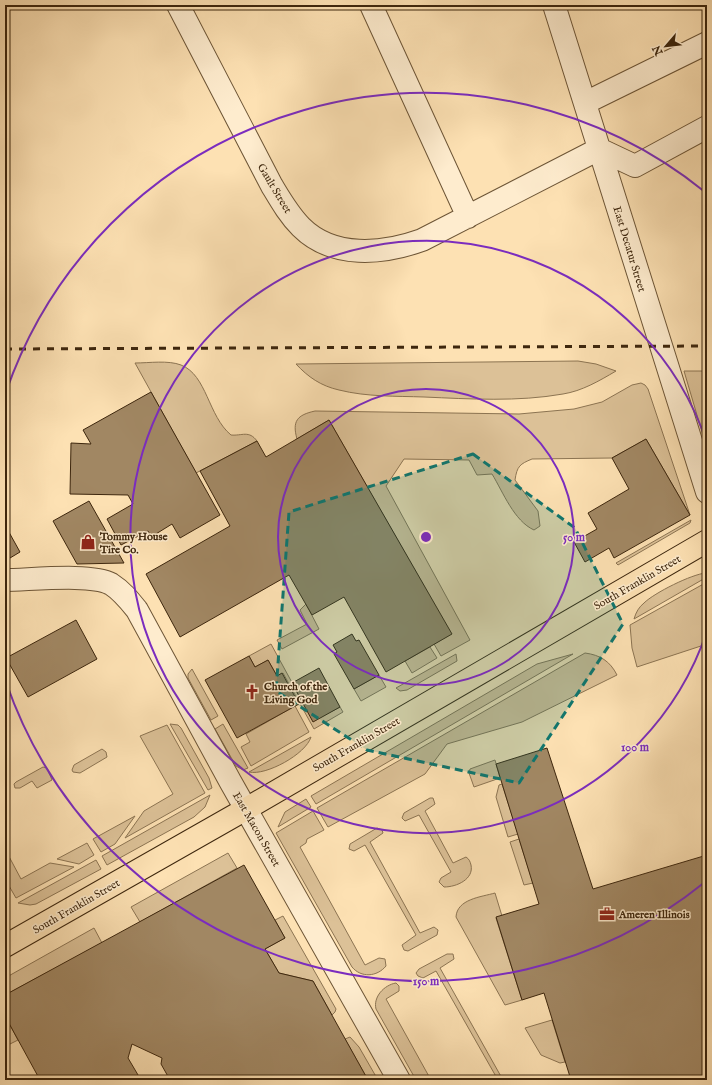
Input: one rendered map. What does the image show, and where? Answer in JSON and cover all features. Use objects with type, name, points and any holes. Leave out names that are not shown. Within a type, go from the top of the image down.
[{"type":"main road","name":"South Franklin Street","points":[[7,940],[246,809],[707,541]]},
{"type":"street","name":"Gault Street","points":[[178,5],[272,186],[286,209],[302,228],[325,244],[351,251],[380,251],[402,248],[422,240],[468,217],[599,149]]},
{"type":"street","points":[[372,5],[468,217]]},
{"type":"street","name":"East Decatur Street","points":[[554,5],[707,492]]},
{"type":"street","points":[[585,103],[707,42]]},
{"type":"street","points":[[599,149],[635,166],[707,127]]},
{"type":"street","name":"East Macon Street","points":[[5,580],[87,579],[109,583],[124,594],[137,610],[246,809],[399,1080]]},
{"type":"highlighted area","points":[[473,454],[575,528],[623,624],[519,783],[367,750],[276,691],[289,512]]},
{"type":"shaded area","points":[[578,361],[596,364],[616,371],[597,382],[570,393],[546,397],[476,399],[360,394],[332,388],[321,383],[310,377],[296,364]]},
{"type":"shaded area","points":[[135,363],[176,363],[190,370],[197,377],[223,427],[231,435],[245,434],[251,436],[257,441],[196,473]]},
{"type":"shaded area","points":[[684,371],[707,371],[707,449]]},
{"type":"shaded area","points":[[641,383],[648,389],[690,515],[646,439],[612,458],[532,459],[522,464],[518,469],[515,480],[538,511],[540,526],[534,530],[527,526],[515,513],[492,474],[477,475],[469,460],[404,459],[386,486],[470,640],[441,656],[434,644],[451,634],[329,420],[297,439],[295,428],[297,420],[300,417],[315,411],[519,414],[574,409],[602,402],[632,385]]},
{"type":"shaded area","points":[[691,520],[690,523],[618,565],[616,563]]},
{"type":"shaded area","points":[[706,573],[707,577],[634,619],[641,606],[656,594],[683,580]]},
{"type":"shaded area","points":[[707,582],[707,644],[637,667],[632,648],[630,625]]},
{"type":"shaded area","points":[[306,604],[319,629],[282,649],[277,640],[307,624],[300,610]]},
{"type":"shaded area","points":[[271,644],[313,721],[340,707],[343,712],[314,729],[283,673],[277,676],[268,660],[255,667],[249,656]]},
{"type":"shaded area","points":[[430,647],[437,658],[412,673],[405,661]]},
{"type":"shaded area","points":[[585,653],[595,655],[608,662],[617,675],[522,722],[447,744],[425,774],[328,827],[317,808]]},
{"type":"shaded area","points":[[456,654],[457,661],[407,690],[400,691],[396,688]]},
{"type":"shaded area","points":[[573,654],[316,804],[311,796],[537,664]]},
{"type":"shaded area","points":[[192,669],[218,716],[211,720],[188,678],[188,674]]},
{"type":"shaded area","points":[[379,675],[386,687],[361,701],[354,689]]},
{"type":"shaded area","points":[[295,706],[309,732],[251,766],[241,747],[250,742],[246,734]]},
{"type":"shaded area","points":[[170,724],[178,725],[181,728],[209,778],[212,788],[208,790]]},
{"type":"shaded area","points":[[223,724],[248,768],[243,770],[236,766],[215,729]]},
{"type":"shaded area","points":[[167,725],[205,793],[125,838],[144,811],[173,794],[140,736]]},
{"type":"shaded area","points":[[311,737],[308,744],[294,757],[265,771],[249,772]]},
{"type":"shaded area","points":[[102,749],[106,752],[107,757],[80,773],[73,772],[72,770],[74,765]]},
{"type":"shaded area","points":[[495,760],[500,778],[474,787],[469,773],[470,769]]},
{"type":"shaded area","points":[[43,767],[47,768],[52,780],[37,788],[32,781],[20,788],[15,788],[14,784],[16,782]]},
{"type":"shaded area","points":[[502,784],[518,834],[508,837],[496,797],[499,785]]},
{"type":"shaded area","points":[[210,795],[205,807],[194,817],[107,865],[102,856]]},
{"type":"shaded area","points":[[430,798],[433,798],[435,804],[425,811],[453,863],[466,857],[469,859],[471,864],[470,874],[467,878],[454,886],[444,887],[439,882],[441,878],[451,872],[419,815],[405,821],[402,818],[404,813]]},
{"type":"shaded area","points":[[306,799],[311,807],[278,827],[285,812]]},
{"type":"shaded area","points":[[313,811],[324,830],[307,839],[306,843],[300,847],[365,965],[379,958],[385,959],[386,966],[374,974],[369,975],[360,973],[352,967],[276,833]]},
{"type":"shaded area","points":[[135,816],[115,844],[101,852],[93,839]]},
{"type":"shaded area","points":[[377,828],[382,830],[383,833],[370,842],[420,933],[434,927],[438,930],[437,935],[408,951],[404,950],[402,945],[416,935],[365,845],[354,851],[349,849],[350,844]]},
{"type":"shaded area","points":[[519,839],[533,883],[524,885],[510,842]]},
{"type":"shaded area","points":[[87,843],[94,855],[79,864],[57,859]]},
{"type":"shaded area","points":[[5,849],[21,879],[50,863],[74,867],[16,898],[5,879]]},
{"type":"shaded area","points":[[228,853],[237,868],[140,922],[131,907]]},
{"type":"shaded area","points":[[96,860],[101,869],[36,904],[30,905],[18,903]]},
{"type":"shaded area","points":[[495,893],[502,916],[496,918],[522,1000],[505,1005],[456,917],[457,911],[465,903]]},
{"type":"shaded area","points":[[283,916],[336,1009],[332,1015],[313,981],[279,973],[265,949],[285,938],[275,920]]},
{"type":"shaded area","points":[[94,928],[102,943],[5,995],[5,978]]},
{"type":"shaded area","points":[[447,954],[453,954],[454,959],[440,968],[503,1080],[498,1080],[436,971],[423,978],[418,976],[416,973],[419,969]]},
{"type":"shaded area","points":[[396,983],[399,986],[399,991],[386,999],[431,1080],[416,1080],[376,1009],[376,1000],[380,992],[387,986]]},
{"type":"shaded area","points":[[5,1016],[18,1040],[6,1046],[5,1045]]},
{"type":"shaded area","points":[[552,1020],[565,1062],[560,1063],[541,1055],[525,1028]]},
{"type":"shaded area","points":[[350,1037],[359,1047],[378,1080],[368,1080],[345,1039]]},
{"type":"building","points":[[151,392],[220,515],[180,538],[172,524],[151,537],[148,531],[121,545],[107,519],[133,504],[128,495],[70,494],[71,443],[91,444],[83,430]]},
{"type":"building","points":[[329,420],[452,634],[386,672],[344,597],[312,615],[289,575],[180,637],[146,574],[230,526],[200,471],[257,441],[266,457]]},
{"type":"building","points":[[646,439],[690,515],[614,558],[609,548],[585,562],[574,542],[597,529],[588,513],[629,489],[612,458]]},
{"type":"building","name":"Tommy House Tire Co.","points":[[89,501],[124,563],[77,564],[53,521]]},
{"type":"building","points":[[5,525],[20,552],[5,561]]},
{"type":"building","points":[[76,620],[97,659],[28,697],[6,658]]},
{"type":"building","points":[[352,634],[356,641],[359,640],[379,675],[354,689],[334,654],[337,652],[333,645]]},
{"type":"building","name":"Church of the Living God","points":[[249,656],[255,667],[268,660],[277,676],[282,673],[299,704],[237,738],[205,680]]},
{"type":"building","points":[[319,668],[340,707],[313,722],[292,683]]},
{"type":"building","name":"Ameren Illinois","points":[[547,748],[593,889],[707,855],[707,1080],[571,1080],[544,993],[522,1000],[496,917],[539,904],[496,764]]},
{"type":"building","points":[[244,865],[285,938],[265,949],[279,973],[313,981],[368,1080],[170,1080],[161,1064],[162,1058],[132,1044],[128,1058],[141,1080],[40,1080],[5,1016],[5,995]]},
{"type":"railway","points":[[5,349],[707,346]]},
{"type":"place","name":"Tommy House Tire Co.","points":[[88,542]]},
{"type":"place","name":"Church of the Living God","points":[[252,692]]},
{"type":"place","name":"Ameren Illinois","points":[[607,914]]}]
